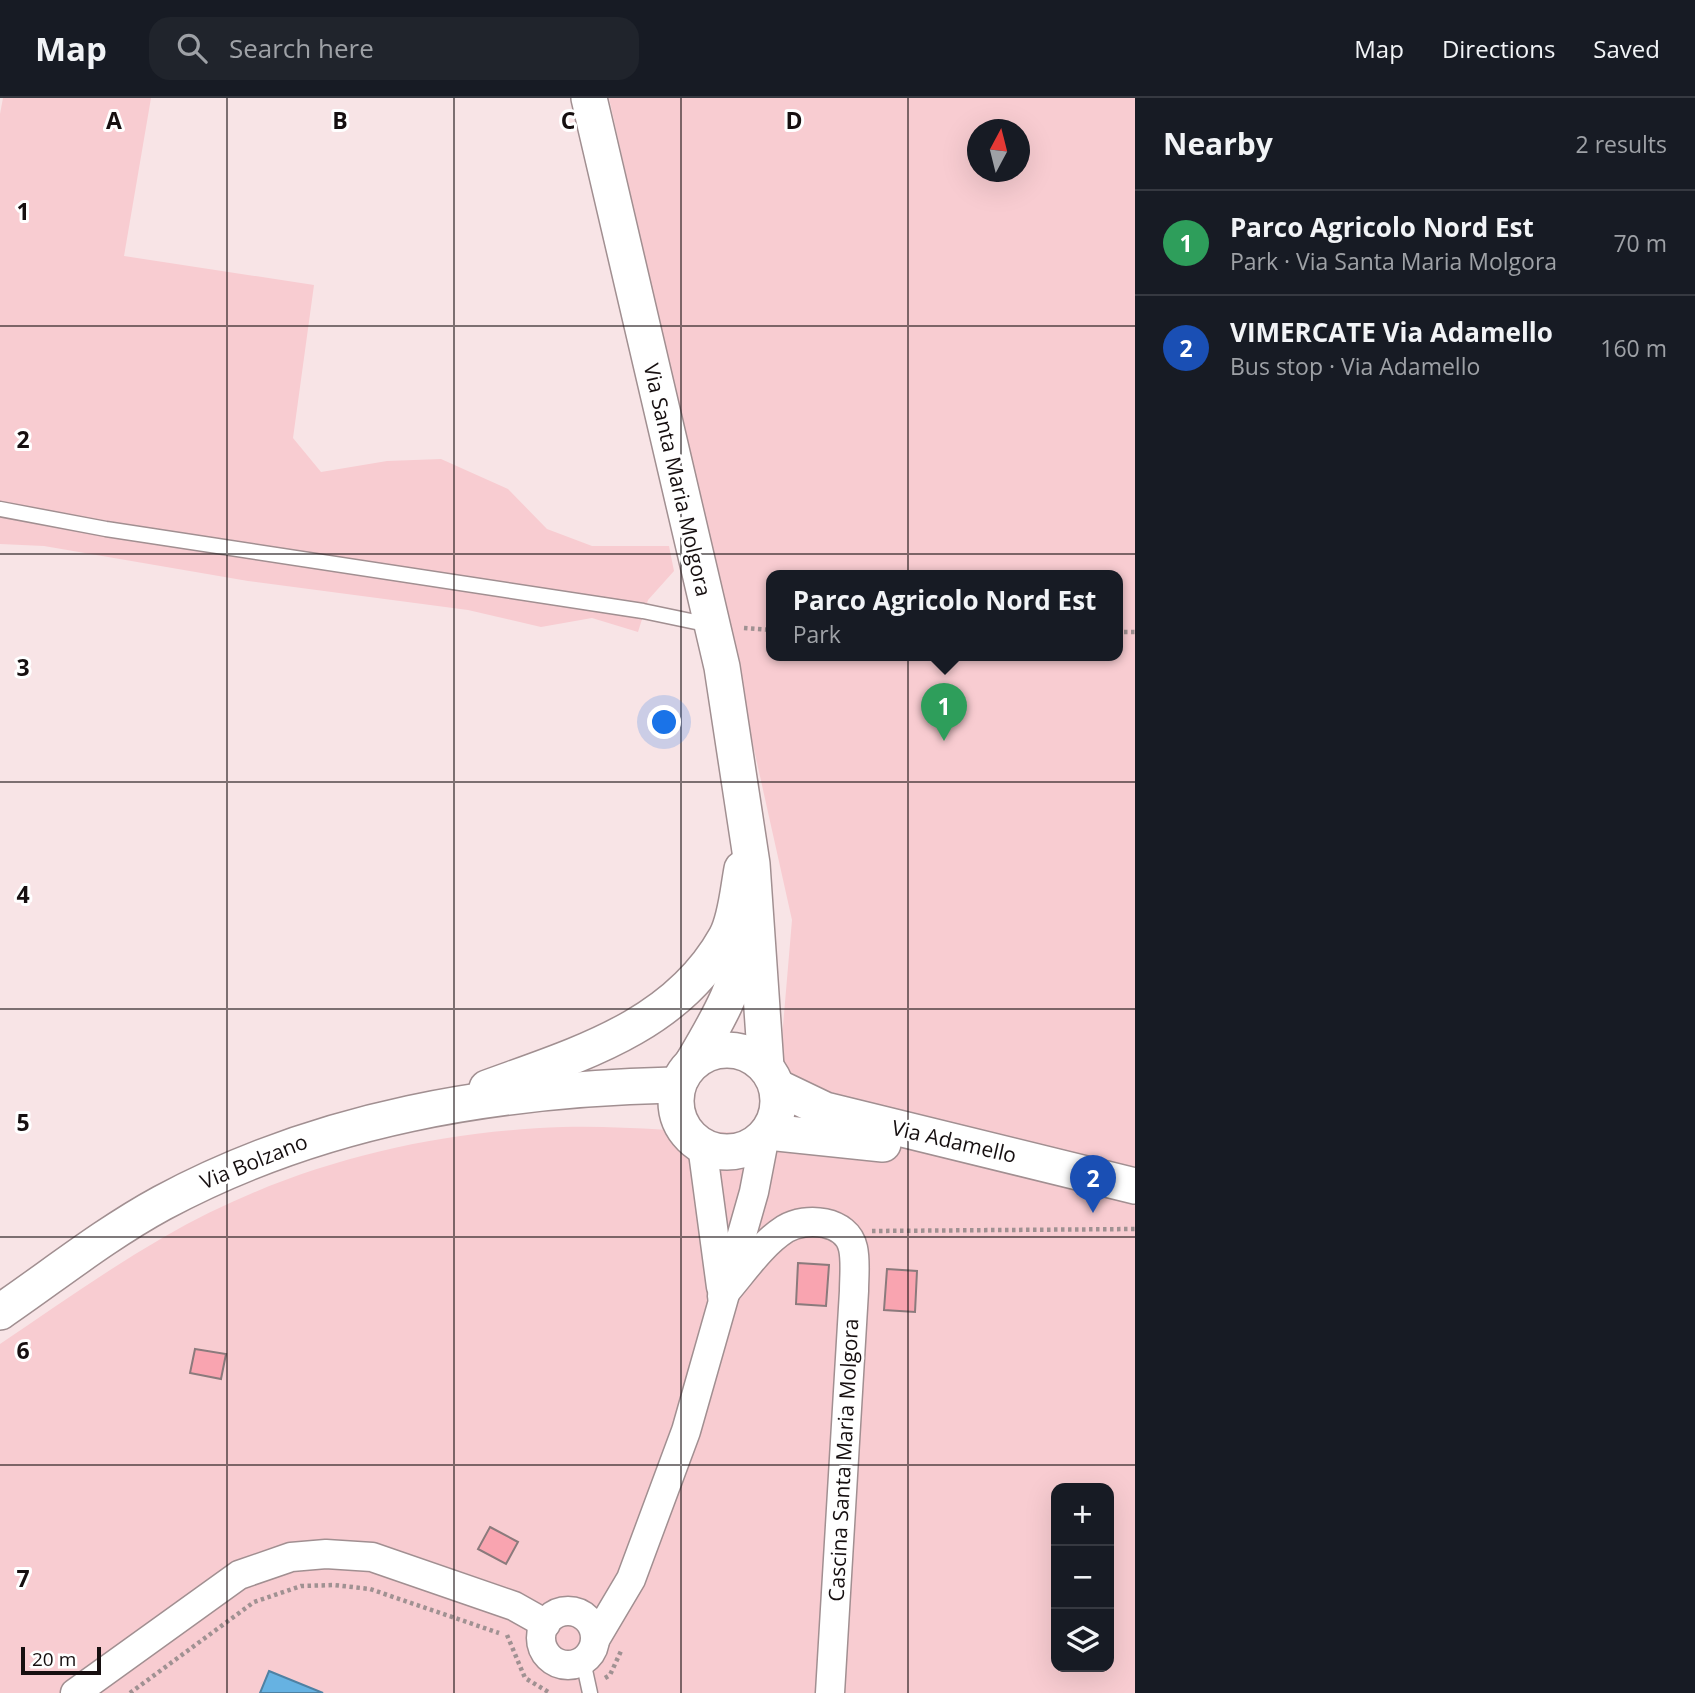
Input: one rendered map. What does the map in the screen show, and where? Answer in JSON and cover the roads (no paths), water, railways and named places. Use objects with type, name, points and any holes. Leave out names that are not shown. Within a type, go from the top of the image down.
[{"type":"street","name":"Via Santa Maria Molgora","points":[[589,98],[722,667],[750,853],[771,1077]]},
{"type":"street","name":"Via Santa Maria Molgora","points":[[686,1072],[723,1011],[745,949],[750,853]]},
{"type":"street","points":[[435,1107],[598,1048],[647,1021],[691,985],[727,935],[750,853]]},
{"type":"street","points":[[600,1648],[590,1622],[576,1612],[559,1613],[546,1624],[541,1641],[549,1658],[566,1665],[600,1648],[631,1578],[677,1455],[754,1192],[767,1133],[778,1110],[771,1077],[758,1060],[736,1050],[713,1051],[686,1072],[676,1095],[691,1133],[722,1296]]},
{"type":"street","name":"Via Bolzano","points":[[0,1312],[115,1231],[208,1180],[306,1140],[357,1124],[435,1107],[620,1086],[673,1085],[686,1072]]},
{"type":"street","name":"Via Adamello","points":[[771,1077],[837,1113],[1135,1187]]},
{"type":"street","name":"Via Bolzano","points":[[541,1096],[650,1108],[691,1133]]},
{"type":"street","points":[[691,1133],[713,1150],[735,1152],[757,1143],[767,1133]]},
{"type":"street","name":"Via Adamello","points":[[767,1133],[870,1141],[1135,1187]]},
{"type":"street","name":"Cascina Santa Maria Molgora","points":[[722,1296],[786,1228],[803,1222],[829,1224],[841,1230],[853,1247],[854,1292],[830,1693]]},
{"type":"street","points":[[75,1693],[239,1575],[290,1557],[327,1554],[372,1557],[514,1606],[546,1624]]},
{"type":"lane","points":[[0,509],[106,528],[643,611],[712,625]]},
{"type":"lane","points":[[591,1691],[600,1648]]},
{"type":"water","points":[[269,1671],[323,1693],[260,1693]]},
{"type":"place","name":"Parco Agricolo Nord Est","points":[[944,741]]},
{"type":"place","name":"VIMERCATE Via Adamello","points":[[1093,1213]]}]
